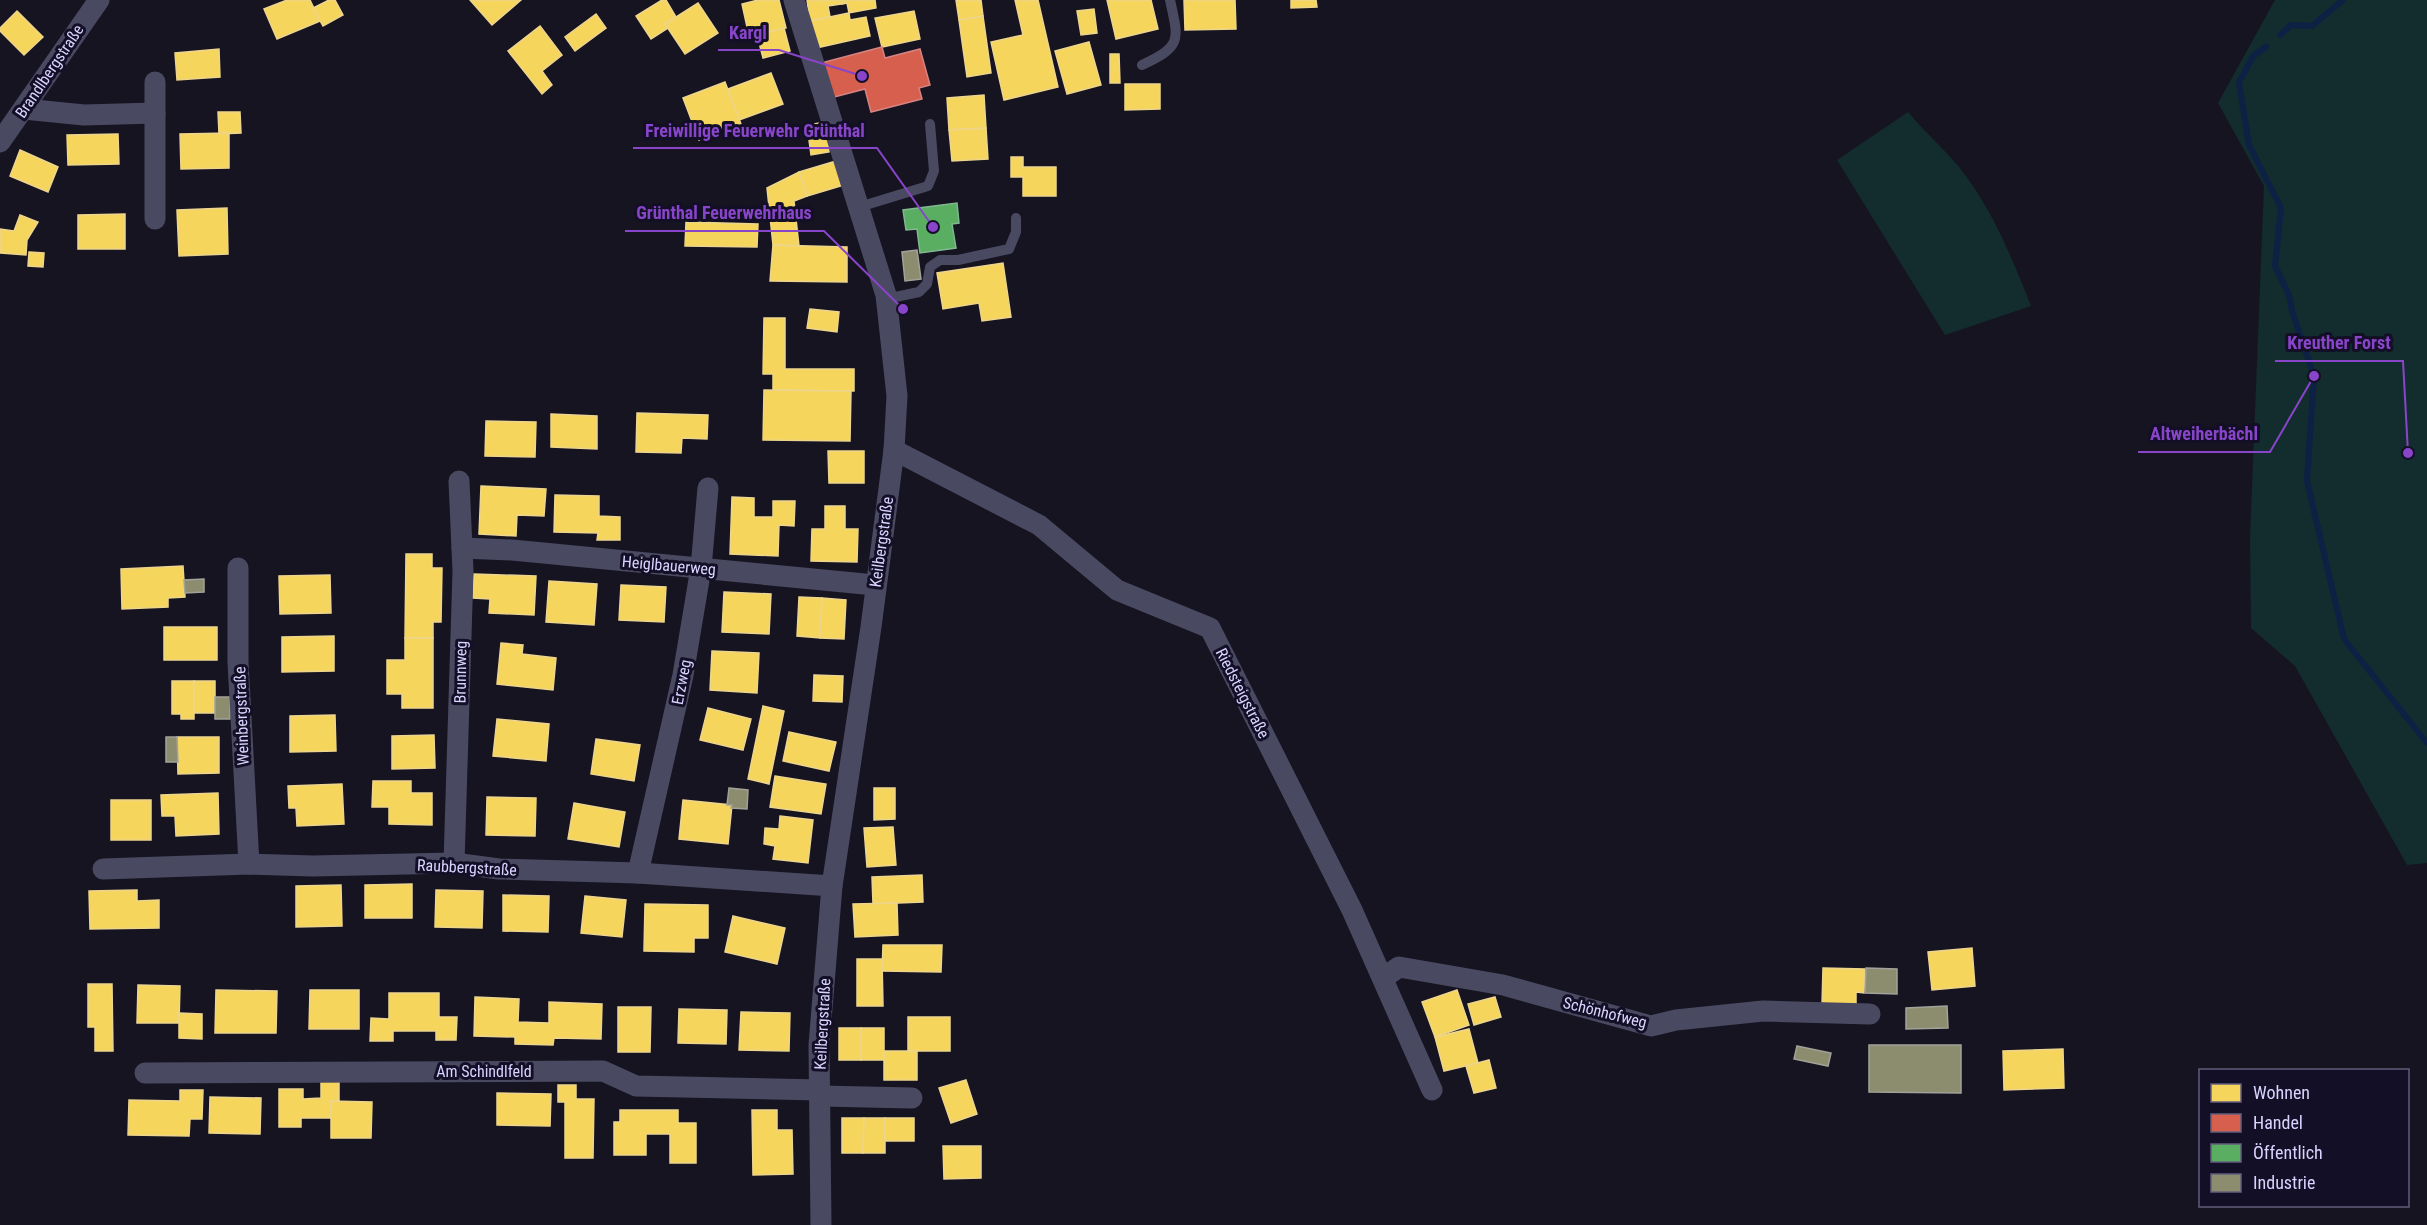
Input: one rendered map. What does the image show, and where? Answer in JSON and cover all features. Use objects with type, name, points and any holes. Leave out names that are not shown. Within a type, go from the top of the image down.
[{"type":"street","name":"Brandlbergstraße","points":[[0,142],[99,0]]},
{"type":"street","name":"Keilbergstraße","points":[[794,0],[886,298],[897,396],[894,450],[832,886],[819,1046],[821,1225]]},
{"type":"street","points":[[155,82],[155,219]]},
{"type":"street","points":[[24,109],[84,115],[155,113]]},
{"type":"street","name":"Riedsteigstraße","points":[[894,450],[1040,525],[1117,590],[1210,628],[1352,910],[1432,1090]]},
{"type":"street","name":"Brunnweg","points":[[454,864],[459,740],[462,548],[459,481]]},
{"type":"street","name":"Erzweg","points":[[638,873],[683,675],[701,568],[708,488]]},
{"type":"street","name":"Heiglbauerweg","points":[[462,548],[512,550],[876,585]]},
{"type":"street","name":"Weinbergstraße","points":[[238,568],[238,662],[249,864]]},
{"type":"street","name":"Raubbergstraße","points":[[103,869],[249,864],[454,864],[499,869],[638,873],[832,886]]},
{"type":"street","name":"Schönhofweg","points":[[1383,978],[1399,967],[1503,985],[1651,1026],[1676,1020],[1763,1011],[1870,1014]]},
{"type":"street","name":"Am Schindlfeld","points":[[145,1073],[603,1071],[636,1086],[820,1093]]},
{"type":"street","points":[[820,1093],[912,1098]]},
{"type":"lane","points":[[1142,64],[1168,53],[1175,39],[1170,0]]},
{"type":"lane","points":[[859,207],[928,186],[934,171],[930,124]]},
{"type":"lane","points":[[886,298],[919,292],[927,284],[930,267],[940,260],[958,260],[1009,249],[1016,232],[1016,218]]},
{"type":"green space","points":[[2275,0],[2427,0],[2427,863],[2407,865],[2295,666],[2251,628],[2250,537],[2264,186],[2218,103]]},
{"type":"green space","points":[[1908,112],[1959,167],[1982,199],[2009,252],[2031,306],[1945,335],[1837,160]]},
{"type":"building: Wohnen","points":[[287,0],[310,0],[320,21],[277,39],[264,9]]},
{"type":"building: Wohnen","points":[[329,0],[335,0],[343,15],[323,26],[313,8]]},
{"type":"building: Wohnen","points":[[470,0],[521,0],[492,25]]},
{"type":"building: Wohnen","points":[[662,0],[666,0],[676,17],[665,24],[668,28],[651,39],[636,16]]},
{"type":"building: Wohnen","points":[[758,0],[779,0],[786,28],[749,36],[742,4]]},
{"type":"building: Wohnen","points":[[807,0],[841,0],[842,4],[828,6],[830,17],[810,21]]},
{"type":"building: Wohnen","points":[[841,0],[875,0],[876,8],[849,13],[847,3],[842,4]]},
{"type":"building: Wohnen","points":[[956,0],[981,0],[983,16],[959,20]]},
{"type":"building: Wohnen","points":[[1015,0],[1038,0],[1058,87],[1004,100],[991,42],[1023,35]]},
{"type":"building: Wohnen","points":[[1107,0],[1151,0],[1158,29],[1116,39]]},
{"type":"building: Wohnen","points":[[1184,0],[1235,0],[1236,29],[1185,30]]},
{"type":"building: Wohnen","points":[[1291,0],[1316,0],[1317,7],[1291,8]]},
{"type":"building: Wohnen","points":[[698,3],[718,33],[685,54],[665,24]]},
{"type":"building: Wohnen","points":[[1094,9],[1097,33],[1081,35],[1077,11]]},
{"type":"building: Wohnen","points":[[17,11],[43,37],[24,55],[0,31],[0,28]]},
{"type":"building: Wohnen","points":[[914,11],[920,39],[882,47],[875,18]]},
{"type":"building: Wohnen","points":[[849,13],[850,20],[866,17],[870,36],[816,48],[810,21]]},
{"type":"building: Wohnen","points":[[596,14],[606,28],[575,51],[565,37]]},
{"type":"building: Wohnen","points":[[983,16],[991,73],[967,77],[959,20]]},
{"type":"building: Wohnen","points":[[540,26],[562,55],[542,71],[552,85],[542,94],[508,51]]},
{"type":"building: Wohnen","points":[[784,28],[790,51],[763,58],[757,35]]},
{"type":"building: Wohnen","points":[[1089,42],[1101,85],[1067,94],[1055,51]]},
{"type":"building: Wohnen","points":[[219,49],[220,77],[177,80],[175,53]]},
{"type":"building: Wohnen","points":[[1110,54],[1119,54],[1120,83],[1110,83]]},
{"type":"building: Wohnen","points":[[771,73],[783,104],[739,120],[728,89]]},
{"type":"building: Wohnen","points":[[725,82],[741,124],[699,140],[683,98]]},
{"type":"building: Wohnen","points":[[1125,84],[1160,84],[1160,109],[1125,110]]},
{"type":"building: Wohnen","points":[[984,95],[986,128],[949,130],[947,98]]},
{"type":"building: Wohnen","points":[[218,112],[240,112],[241,133],[219,134]]},
{"type":"building: Wohnen","points":[[825,122],[829,152],[811,155],[807,125]]},
{"type":"building: Wohnen","points":[[986,128],[988,159],[952,161],[949,130]]},
{"type":"building: Wohnen","points":[[229,133],[229,168],[181,169],[180,134]]},
{"type":"building: Wohnen","points":[[118,134],[119,164],[68,165],[67,135]]},
{"type":"building: Wohnen","points":[[20,150],[58,167],[48,192],[10,176]]},
{"type":"building: Wohnen","points":[[1011,157],[1023,157],[1023,167],[1056,167],[1056,196],[1023,196],[1023,177],[1011,177]]},
{"type":"building: Wohnen","points":[[836,161],[844,185],[807,196],[799,172]]},
{"type":"building: Wohnen","points":[[799,172],[807,196],[794,201],[799,246],[773,245],[767,188]]},
{"type":"building: Wohnen","points":[[227,208],[228,254],[179,256],[177,210]]},
{"type":"building: Wohnen","points":[[125,214],[125,249],[78,249],[78,215]]},
{"type":"building: Wohnen","points":[[20,215],[38,222],[27,240],[26,255],[0,253],[0,229],[14,231]]},
{"type":"building: Wohnen","points":[[686,222],[758,224],[757,247],[685,246]]},
{"type":"building: Wohnen","points":[[773,245],[847,247],[847,282],[770,281]]},
{"type":"building: Wohnen","points":[[29,252],[44,253],[43,267],[28,266]]},
{"type":"building: Wohnen","points":[[1003,263],[1011,317],[982,321],[979,303],[943,309],[937,273]]},
{"type":"building: Wohnen","points":[[810,309],[839,312],[837,332],[807,328]]},
{"type":"building: Wohnen","points":[[764,318],[785,318],[785,369],[854,369],[854,391],[773,390],[773,374],[763,374]]},
{"type":"building: Wohnen","points":[[764,390],[851,391],[850,441],[763,440]]},
{"type":"building: Wohnen","points":[[637,413],[708,415],[707,439],[682,438],[681,453],[636,452]]},
{"type":"building: Wohnen","points":[[551,414],[597,416],[597,449],[551,447]]},
{"type":"building: Wohnen","points":[[486,421],[536,422],[535,457],[485,456]]},
{"type":"building: Wohnen","points":[[828,451],[864,451],[864,483],[829,483]]},
{"type":"building: Wohnen","points":[[481,486],[546,489],[544,516],[517,515],[516,536],[479,534]]},
{"type":"building: Wohnen","points":[[555,495],[599,496],[599,516],[620,517],[620,540],[597,540],[598,533],[554,532]]},
{"type":"building: Wohnen","points":[[732,497],[754,498],[754,517],[773,517],[773,501],[795,501],[794,526],[779,525],[778,556],[730,554]]},
{"type":"building: Wohnen","points":[[825,506],[845,506],[845,529],[858,529],[857,562],[811,561],[812,529],[825,529]]},
{"type":"building: Wohnen","points":[[406,554],[432,554],[432,568],[442,568],[441,622],[433,622],[433,638],[405,638]]},
{"type":"building: Wohnen","points":[[183,566],[185,597],[168,598],[168,607],[122,609],[121,569]]},
{"type":"building: Wohnen","points":[[474,574],[536,576],[534,615],[489,613],[490,599],[473,598]]},
{"type":"building: Wohnen","points":[[330,575],[331,613],[280,614],[279,576]]},
{"type":"building: Wohnen","points":[[549,581],[597,584],[594,625],[546,622]]},
{"type":"building: Wohnen","points":[[621,585],[666,587],[664,622],[619,620]]},
{"type":"building: Wohnen","points":[[724,592],[771,594],[769,634],[722,632]]},
{"type":"building: Wohnen","points":[[799,597],[822,598],[820,638],[797,636]]},
{"type":"building: Wohnen","points":[[822,598],[846,600],[844,639],[820,638]]},
{"type":"building: Wohnen","points":[[164,627],[217,627],[217,660],[164,660]]},
{"type":"building: Wohnen","points":[[334,636],[334,671],[282,672],[282,637]]},
{"type":"building: Wohnen","points":[[405,638],[433,638],[433,708],[402,708],[402,694],[387,694],[387,660],[405,660]]},
{"type":"building: Wohnen","points":[[501,643],[523,645],[522,654],[556,658],[553,690],[497,684]]},
{"type":"building: Wohnen","points":[[712,651],[759,653],[757,693],[710,690]]},
{"type":"building: Wohnen","points":[[814,675],[843,676],[842,702],[813,701]]},
{"type":"building: Wohnen","points":[[172,681],[194,681],[194,719],[181,719],[181,714],[172,714]]},
{"type":"building: Wohnen","points":[[194,681],[215,681],[215,713],[194,713]]},
{"type":"building: Wohnen","points":[[763,706],[784,711],[769,784],[748,779]]},
{"type":"building: Wohnen","points":[[708,708],[751,719],[743,750],[700,740]]},
{"type":"building: Wohnen","points":[[335,715],[336,751],[290,752],[290,716]]},
{"type":"building: Wohnen","points":[[497,719],[549,724],[546,761],[493,756]]},
{"type":"building: Wohnen","points":[[789,732],[836,742],[829,771],[783,761]]},
{"type":"building: Wohnen","points":[[434,735],[435,768],[392,769],[392,736]]},
{"type":"building: Wohnen","points":[[177,737],[219,737],[219,773],[178,774]]},
{"type":"building: Wohnen","points":[[596,739],[640,745],[634,781],[591,774]]},
{"type":"building: Wohnen","points":[[775,776],[826,784],[821,814],[770,807]]},
{"type":"building: Wohnen","points":[[373,781],[411,781],[411,793],[432,793],[432,825],[389,824],[389,807],[372,807]]},
{"type":"building: Wohnen","points":[[342,784],[344,824],[297,826],[296,808],[289,808],[288,786]]},
{"type":"building: Wohnen","points":[[874,788],[895,788],[895,819],[874,820]]},
{"type":"building: Wohnen","points":[[218,793],[219,834],[176,836],[175,816],[162,816],[161,795]]},
{"type":"building: Wohnen","points":[[487,797],[536,798],[535,836],[486,835]]},
{"type":"building: Wohnen","points":[[111,800],[151,800],[151,840],[111,840]]},
{"type":"building: Wohnen","points":[[683,800],[732,805],[728,844],[679,839]]},
{"type":"building: Wohnen","points":[[574,803],[625,812],[619,847],[568,839]]},
{"type":"building: Wohnen","points":[[780,816],[813,820],[808,863],[773,859],[775,846],[764,844],[765,828],[779,829]]},
{"type":"building: Wohnen","points":[[893,827],[896,865],[867,867],[864,828]]},
{"type":"building: Wohnen","points":[[922,875],[923,902],[873,904],[872,877]]},
{"type":"building: Wohnen","points":[[412,884],[412,918],[365,918],[365,885]]},
{"type":"building: Wohnen","points":[[341,885],[342,926],[296,927],[296,886]]},
{"type":"building: Wohnen","points":[[137,890],[137,901],[159,900],[159,928],[90,929],[89,891]]},
{"type":"building: Wohnen","points":[[436,890],[483,891],[482,928],[435,927]]},
{"type":"building: Wohnen","points":[[503,895],[549,896],[548,932],[503,931]]},
{"type":"building: Wohnen","points":[[585,896],[626,900],[622,937],[581,933]]},
{"type":"building: Wohnen","points":[[897,903],[898,935],[855,937],[853,904]]},
{"type":"building: Wohnen","points":[[645,904],[708,905],[708,938],[694,938],[694,952],[644,951]]},
{"type":"building: Wohnen","points":[[733,916],[785,928],[777,964],[725,952]]},
{"type":"building: Wohnen","points":[[883,945],[942,945],[941,972],[882,971]]},
{"type":"building: Wohnen","points":[[1972,948],[1975,986],[1932,990],[1928,952]]},
{"type":"building: Wohnen","points":[[857,959],[882,959],[883,1006],[857,1006]]},
{"type":"building: Wohnen","points":[[1823,968],[1865,969],[1864,993],[1856,992],[1856,1004],[1822,1004]]},
{"type":"building: Wohnen","points":[[88,984],[112,984],[113,1051],[95,1051],[95,1027],[88,1027]]},
{"type":"building: Wohnen","points":[[138,985],[180,986],[179,1023],[137,1023]]},
{"type":"building: Wohnen","points":[[216,990],[277,991],[276,1033],[215,1033]]},
{"type":"building: Wohnen","points":[[310,990],[359,990],[359,1029],[309,1029]]},
{"type":"building: Wohnen","points":[[1457,990],[1469,1025],[1435,1037],[1422,1002]]},
{"type":"building: Wohnen","points":[[389,993],[439,993],[439,1017],[457,1017],[456,1040],[436,1040],[436,1031],[393,1031],[393,1041],[370,1041],[371,1018],[389,1019]]},
{"type":"building: Wohnen","points":[[475,997],[519,999],[518,1022],[549,1023],[549,1002],[602,1004],[601,1039],[554,1038],[553,1045],[515,1044],[515,1037],[474,1036]]},
{"type":"building: Wohnen","points":[[1495,997],[1501,1017],[1474,1025],[1468,1004]]},
{"type":"building: Wohnen","points":[[618,1007],[651,1007],[650,1052],[618,1052]]},
{"type":"building: Wohnen","points":[[679,1009],[727,1010],[726,1044],[678,1043]]},
{"type":"building: Wohnen","points":[[741,1012],[790,1013],[789,1051],[739,1050]]},
{"type":"building: Wohnen","points":[[179,1013],[202,1014],[202,1039],[179,1038]]},
{"type":"building: Wohnen","points":[[908,1017],[950,1017],[950,1051],[908,1051]]},
{"type":"building: Wohnen","points":[[839,1028],[861,1028],[861,1060],[839,1060]]},
{"type":"building: Wohnen","points":[[861,1028],[884,1028],[884,1060],[861,1060]]},
{"type":"building: Wohnen","points":[[1469,1029],[1478,1063],[1444,1071],[1435,1037]]},
{"type":"building: Wohnen","points":[[2063,1049],[2064,1088],[2004,1090],[2003,1051]]},
{"type":"building: Wohnen","points":[[884,1051],[917,1051],[917,1080],[884,1080]]},
{"type":"building: Wohnen","points":[[1489,1060],[1496,1088],[1474,1093],[1466,1066]]},
{"type":"building: Wohnen","points":[[966,1080],[977,1114],[951,1123],[939,1088]]},
{"type":"building: Wohnen","points":[[321,1081],[339,1081],[339,1101],[331,1101],[331,1118],[301,1118],[301,1127],[279,1127],[279,1089],[303,1089],[303,1099],[321,1098]]},
{"type":"building: Wohnen","points":[[558,1085],[576,1085],[576,1099],[594,1099],[593,1158],[565,1158],[565,1102],[558,1102]]},
{"type":"building: Wohnen","points":[[180,1090],[203,1090],[202,1119],[190,1119],[189,1136],[128,1135],[129,1100],[180,1101]]},
{"type":"building: Wohnen","points":[[497,1093],[551,1094],[550,1126],[497,1125]]},
{"type":"building: Wohnen","points":[[210,1097],[261,1098],[260,1134],[209,1133]]},
{"type":"building: Wohnen","points":[[331,1101],[372,1102],[371,1138],[331,1138]]},
{"type":"building: Wohnen","points":[[620,1110],[678,1110],[678,1123],[696,1123],[696,1163],[670,1163],[670,1134],[646,1134],[646,1155],[614,1155],[614,1122],[620,1122]]},
{"type":"building: Wohnen","points":[[752,1110],[777,1110],[777,1130],[792,1130],[793,1174],[753,1175]]},
{"type":"building: Wohnen","points":[[842,1118],[864,1118],[863,1153],[842,1153]]},
{"type":"building: Wohnen","points":[[864,1118],[885,1118],[885,1153],[863,1153]]},
{"type":"building: Wohnen","points":[[885,1118],[914,1118],[914,1141],[885,1141]]},
{"type":"building: Wohnen","points":[[943,1146],[981,1146],[981,1178],[944,1179]]},
{"type":"building: Handel","points":[[882,47],[885,58],[920,49],[930,85],[919,88],[922,99],[871,112],[865,89],[830,98],[821,63]]},
{"type":"building: Öffentlich","points":[[957,203],[959,223],[952,224],[956,248],[920,253],[917,229],[906,230],[903,210]]},
{"type":"building: Industrie","points":[[917,250],[921,279],[905,281],[902,252]]},
{"type":"building: Industrie","points":[[204,579],[204,592],[185,593],[184,580]]},
{"type":"building: Industrie","points":[[215,697],[230,697],[230,719],[215,719]]},
{"type":"building: Industrie","points":[[166,737],[177,737],[178,762],[166,762]]},
{"type":"building: Industrie","points":[[729,788],[748,790],[747,809],[731,808],[732,805],[727,805]]},
{"type":"building: Industrie","points":[[1866,968],[1897,969],[1897,994],[1865,993]]},
{"type":"building: Industrie","points":[[1947,1006],[1948,1028],[1906,1029],[1906,1008]]},
{"type":"building: Industrie","points":[[1869,1045],[1961,1045],[1961,1093],[1869,1092]]},
{"type":"building: Industrie","points":[[1797,1046],[1831,1053],[1828,1066],[1794,1059]]},
{"type":"waterway","points":[[2280,35],[2291,25],[2312,26],[2343,0]]},
{"type":"waterway","points":[[2266,47],[2253,56],[2239,83],[2249,145],[2281,208],[2275,266],[2289,295],[2292,311],[2314,376],[2307,481],[2344,639],[2427,743]]},
{"type":"place","name":"Kargl","points":[[862,76]]},
{"type":"place","name":"Freiwillige Feuerwehr Grünthal","points":[[933,227]]},
{"type":"place","name":"Grünthal Feuerwehrhaus","points":[[903,309]]},
{"type":"place","name":"Altweiherbächl","points":[[2314,376]]},
{"type":"place","name":"Kreuther Forst","points":[[2408,453]]}]
